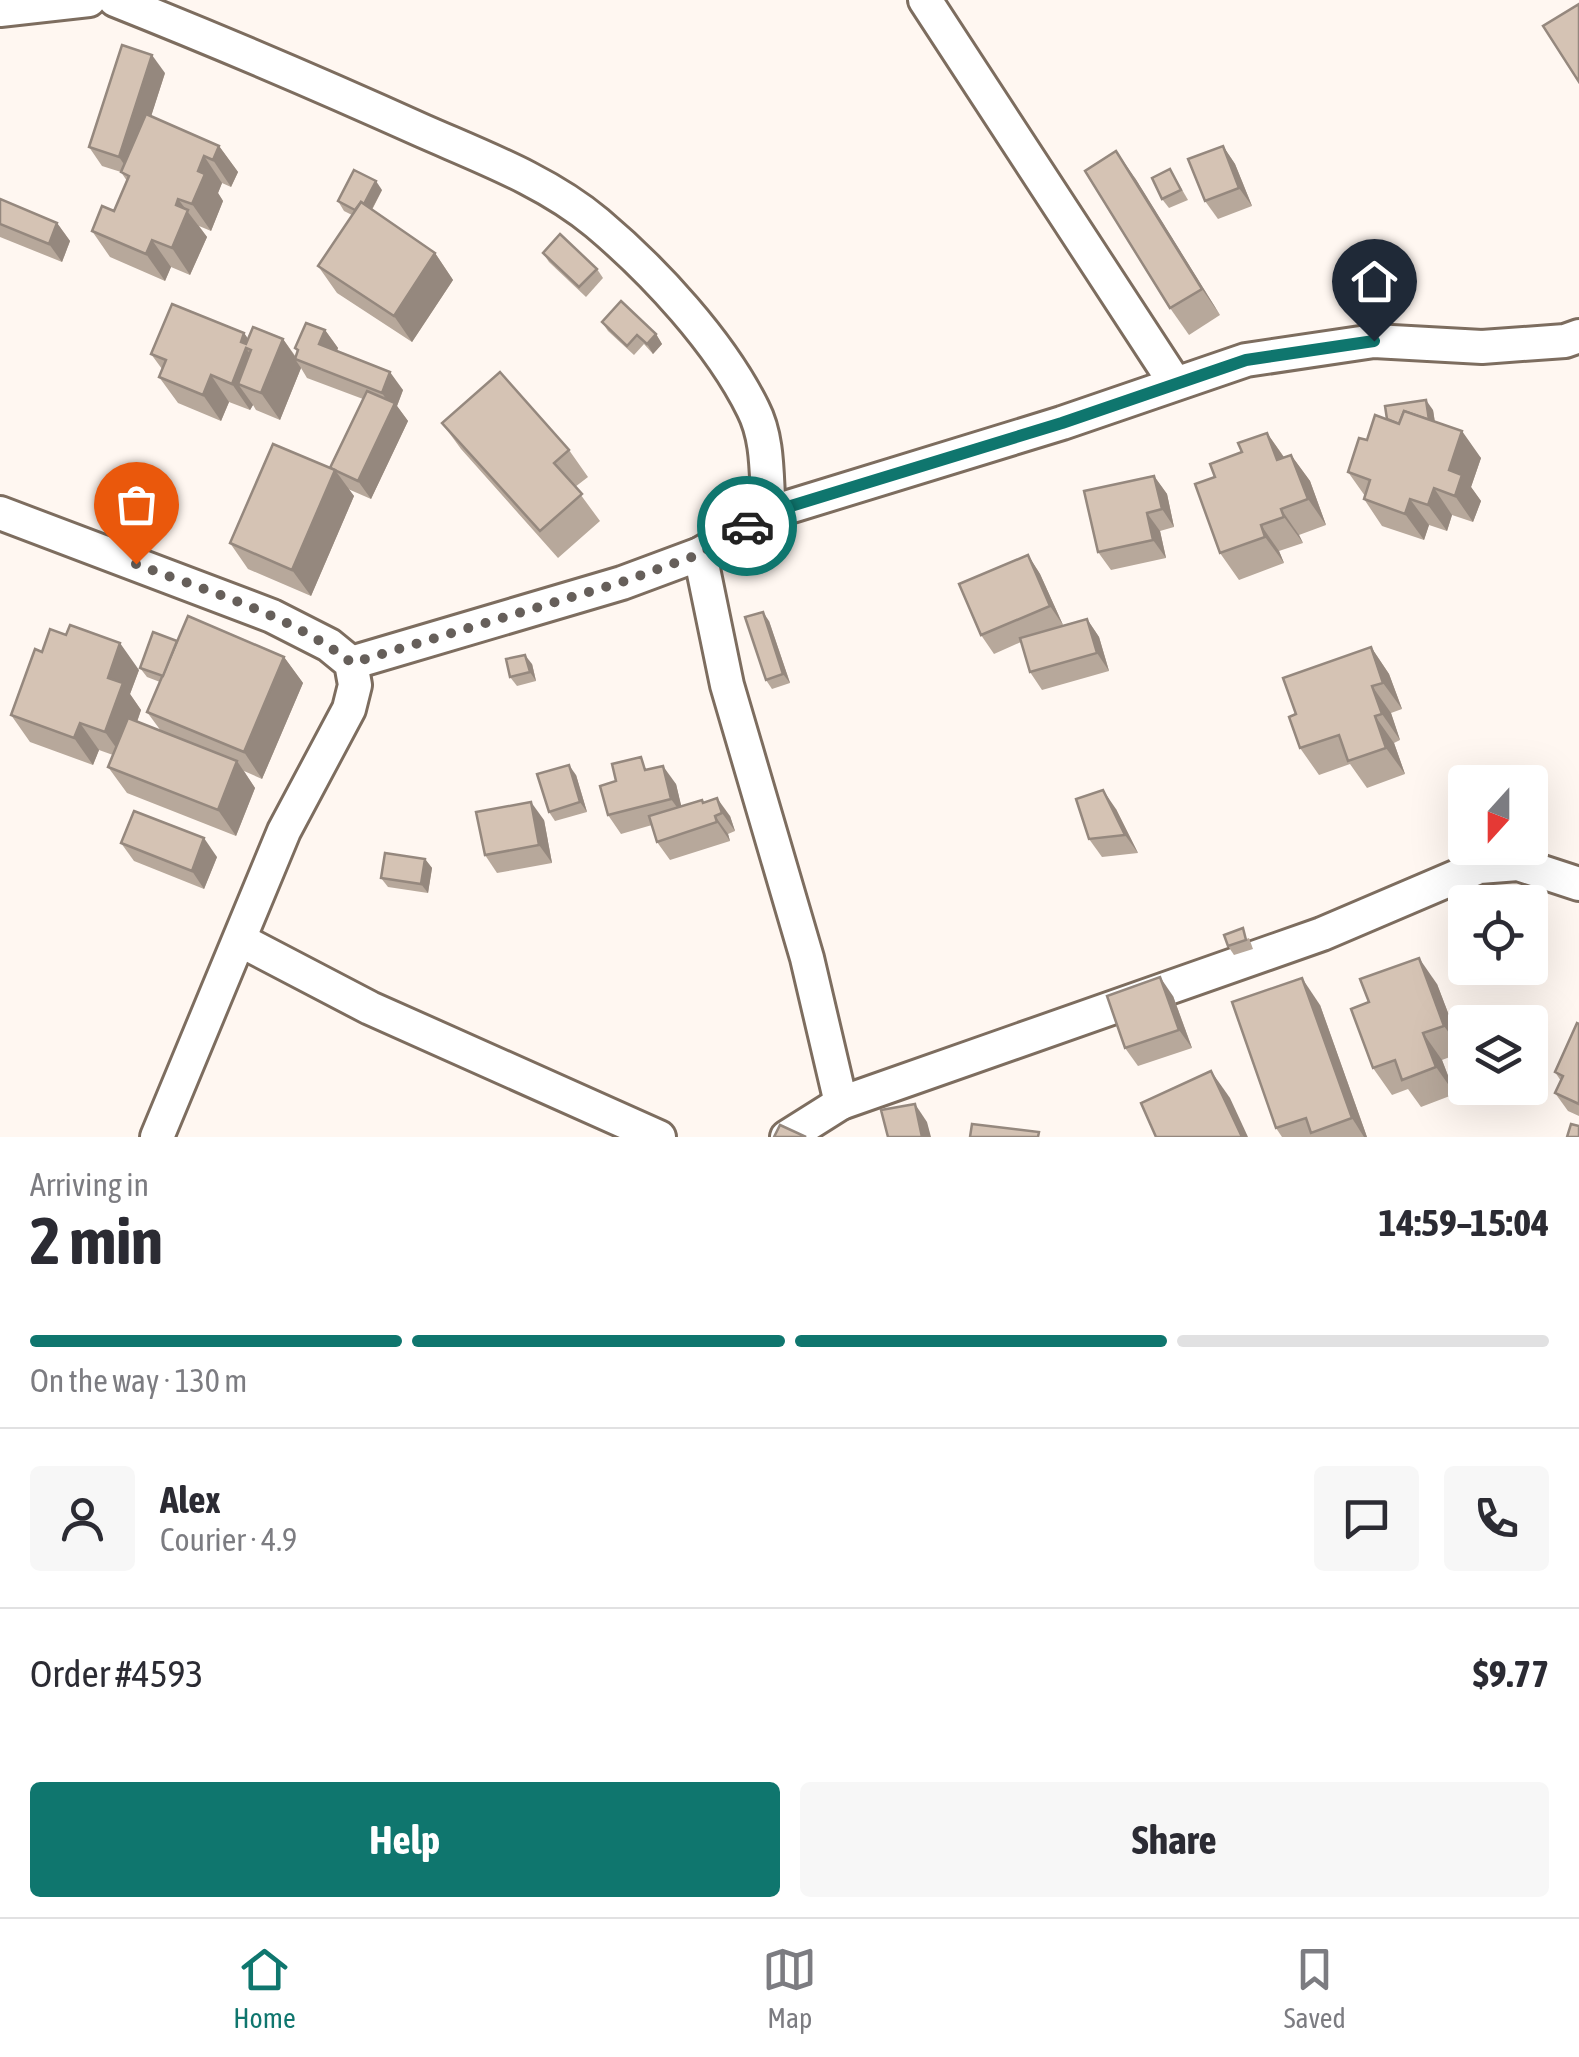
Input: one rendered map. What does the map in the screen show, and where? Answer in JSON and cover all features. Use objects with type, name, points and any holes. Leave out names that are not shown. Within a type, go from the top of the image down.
[{"type":"street","points":[[2,0],[0,9],[89,0]]},
{"type":"street","points":[[114,0],[204,35],[526,178],[595,222],[676,300],[724,362],[754,410],[766,449],[768,513]]},
{"type":"street","points":[[925,0],[1175,383]]},
{"type":"street","points":[[352,663],[622,582],[700,554],[768,513],[1062,423],[1246,360],[1374,341],[1482,347],[1565,341],[1579,336]]},
{"type":"street","points":[[0,513],[272,616],[329,646],[352,663],[355,685],[349,709],[284,830],[157,1137]]},
{"type":"street","points":[[700,554],[727,685],[807,958],[842,1103]]},
{"type":"street","points":[[787,1137],[842,1103],[1322,934],[1479,867],[1518,864],[1579,884]]},
{"type":"street","points":[[240,940],[370,1008],[659,1137]]},
{"type":"building","points":[[1579,4],[1579,82],[1543,26]]},
{"type":"building","points":[[122,45],[152,55],[119,157],[89,147]]},
{"type":"building","points":[[146,114],[219,146],[213,160],[204,156],[198,171],[205,174],[192,204],[178,199],[176,205],[188,210],[172,248],[152,240],[146,254],[92,231],[102,206],[114,211],[129,176],[121,172]]},
{"type":"building","points":[[1223,146],[1239,188],[1205,201],[1188,159]]},
{"type":"building","points":[[1116,151],[1202,289],[1170,308],[1085,171]]},
{"type":"building","points":[[1170,169],[1181,190],[1162,199],[1152,178]]},
{"type":"building","points":[[354,170],[376,181],[364,204],[361,202],[355,210],[338,201]]},
{"type":"building","points":[[0,199],[57,223],[49,244],[0,224]]},
{"type":"building","points":[[361,202],[435,253],[394,316],[318,266]]},
{"type":"building","points":[[560,234],[597,269],[579,287],[543,253]]},
{"type":"building","points":[[621,301],[656,334],[647,344],[637,335],[627,346],[602,322]]},
{"type":"building","points":[[172,304],[244,333],[241,342],[246,344],[253,327],[283,339],[261,393],[238,384],[251,350],[246,348],[232,384],[211,375],[203,395],[159,377],[166,360],[151,354]]},
{"type":"building","points":[[306,323],[325,330],[319,344],[390,372],[382,393],[295,359],[295,348]]},
{"type":"building","points":[[500,372],[569,450],[554,463],[582,494],[540,531],[442,423]]},
{"type":"building","points":[[367,391],[395,403],[358,481],[330,468]]},
{"type":"building","points":[[1426,400],[1429,420],[1404,411],[1399,424],[1387,419],[1385,406]]},
{"type":"building","points":[[1404,411],[1462,431],[1449,470],[1462,475],[1455,496],[1434,488],[1428,505],[1410,499],[1405,514],[1364,499],[1370,480],[1348,472],[1359,438],[1367,440],[1375,415],[1399,424]]},
{"type":"building","points":[[1267,433],[1277,460],[1291,455],[1308,499],[1281,509],[1284,517],[1261,525],[1265,537],[1220,553],[1195,484],[1215,477],[1210,464],[1242,452],[1238,443]]},
{"type":"building","points":[[273,444],[335,470],[292,570],[230,543]]},
{"type":"building","points":[[1154,476],[1162,509],[1147,513],[1153,540],[1098,552],[1084,491]]},
{"type":"building","points":[[1028,555],[1050,606],[981,635],[959,584]]},
{"type":"building","points":[[763,612],[783,674],[766,680],[745,617]]},
{"type":"building","points":[[188,616],[284,657],[244,752],[147,712]]},
{"type":"building","points":[[1087,619],[1097,653],[1030,672],[1020,638]]},
{"type":"building","points":[[70,625],[120,643],[108,678],[123,683],[105,732],[80,723],[74,738],[11,715],[35,649],[42,652],[50,629],[66,635]]},
{"type":"building","points":[[153,632],[177,641],[163,676],[140,668]]},
{"type":"building","points":[[1371,647],[1383,683],[1372,686],[1382,714],[1375,716],[1386,748],[1348,761],[1339,735],[1300,748],[1289,717],[1296,714],[1283,678]]},
{"type":"building","points":[[525,655],[530,672],[510,677],[506,659]]},
{"type":"building","points":[[128,718],[237,761],[218,810],[108,767]]},
{"type":"building","points":[[641,757],[645,770],[663,766],[671,799],[608,815],[600,786],[616,781],[612,764]]},
{"type":"building","points":[[569,765],[580,802],[549,812],[537,774]]},
{"type":"building","points":[[1103,790],[1125,835],[1089,839],[1076,799]]},
{"type":"building","points":[[717,798],[722,813],[715,816],[717,822],[657,842],[649,816]]},
{"type":"building","points":[[531,802],[539,845],[485,855],[476,812]]},
{"type":"building","points":[[134,811],[204,838],[192,871],[121,843]]},
{"type":"building","points":[[385,853],[425,859],[421,884],[381,878]]},
{"type":"building","points":[[1243,928],[1246,940],[1228,946],[1224,935]]},
{"type":"building","points":[[1419,958],[1444,1026],[1423,1033],[1436,1067],[1402,1080],[1395,1060],[1373,1068],[1351,1009],[1369,1002],[1360,979]]},
{"type":"building","points":[[1160,977],[1179,1030],[1125,1048],[1107,996]]},
{"type":"building","points":[[1302,978],[1352,1118],[1311,1133],[1306,1118],[1276,1128],[1232,1002]]},
{"type":"building","points":[[1577,1023],[1579,1104],[1555,1093],[1563,1076],[1555,1072]]},
{"type":"building","points":[[1211,1071],[1242,1137],[1156,1137],[1141,1103]]},
{"type":"building","points":[[915,1104],[922,1137],[888,1137],[881,1110]]},
{"type":"building","points":[[972,1124],[1039,1132],[1038,1137],[970,1137]]},
{"type":"building","points":[[1571,1124],[1579,1126],[1579,1137],[1567,1137]]},
{"type":"building","points":[[780,1125],[806,1137],[774,1137]]},
{"type":"way so far","points":[[136,564],[272,616],[329,646],[352,663],[622,582],[700,554],[747,526]]},
{"type":"route","points":[[747,526],[768,513],[1062,423],[1246,360],[1374,341]]}]
